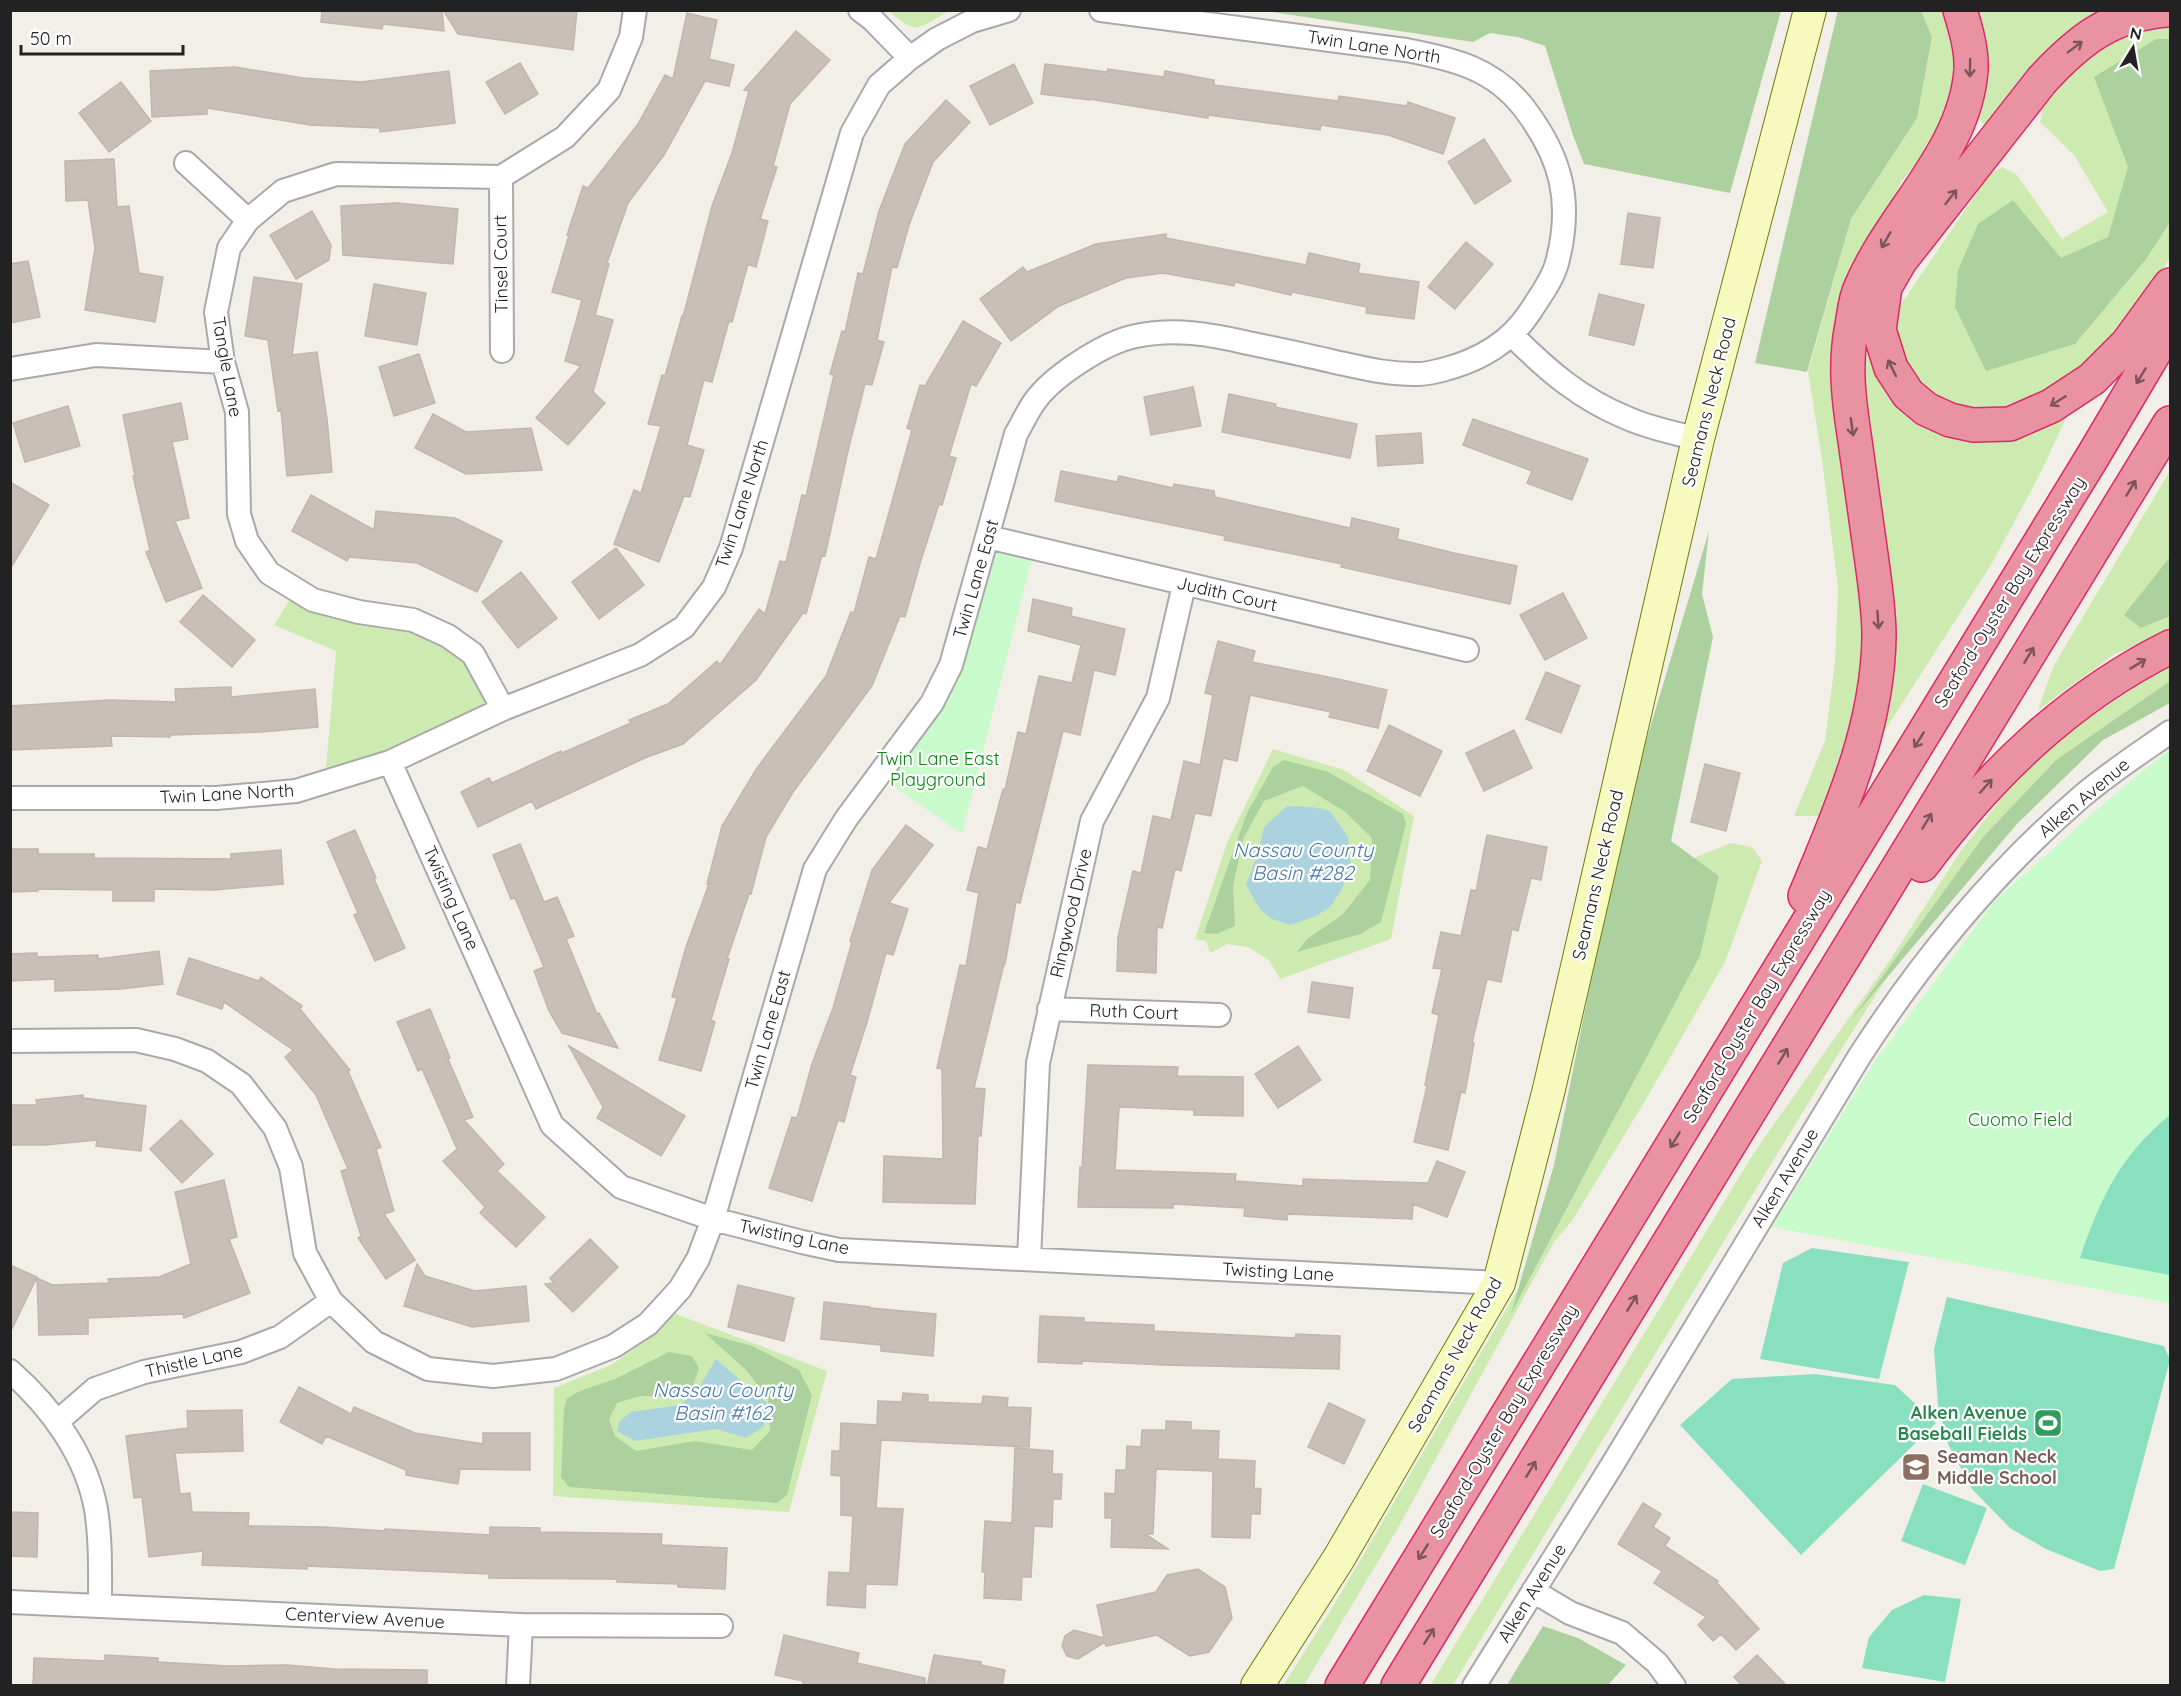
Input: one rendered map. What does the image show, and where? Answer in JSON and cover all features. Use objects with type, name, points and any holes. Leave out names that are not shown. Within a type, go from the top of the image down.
[{"type":"highway","points":[[1767,989],[1843,803],[1861,750],[1874,693],[1879,636],[1875,581],[1847,390],[1848,346],[1859,291],[1887,237],[1947,148],[1966,100],[1971,68],[1968,37],[1960,10]]},
{"type":"highway","points":[[2167,10],[2147,12],[2117,21],[2088,37],[2066,53],[1900,261],[1885,286],[1879,330],[1891,368],[1908,394],[1926,409],[1950,420],[1973,425],[2010,424],[2051,406],[2092,379],[2127,344],[2170,285]]},
{"type":"highway","name":"Seaford-Oyster Bay Expressway","points":[[1342,1686],[2093,456],[2170,326]]},
{"type":"highway","points":[[1398,1686],[2170,423]]},
{"type":"highway","points":[[1809,1014],[1953,823],[1994,777],[2041,733],[2089,696],[2170,647]]},
{"type":"main road","name":"Seamans Neck Road","points":[[1257,1686],[1338,1558],[1499,1283],[1549,1089],[1698,439],[1810,10]]},
{"type":"street","points":[[501,177],[565,137],[609,90],[631,37],[635,10]]},
{"type":"street","points":[[860,10],[872,19],[910,58]]},
{"type":"street","name":"Twin Lane North","points":[[10,798],[216,798],[296,791],[390,762],[504,709],[640,656],[684,627],[714,587],[730,548],[852,133],[879,85],[910,58],[937,39],[972,21],[1009,10]]},
{"type":"street","name":"Twin Lane North","points":[[1101,10],[1406,50],[1452,59],[1486,73],[1517,98],[1538,126],[1561,176],[1564,199],[1564,237],[1554,275],[1512,335]]},
{"type":"street","points":[[186,163],[248,220]]},
{"type":"street","name":"Tangle Lane","points":[[501,177],[336,174],[283,191],[248,220],[229,248],[216,312],[223,362],[237,412],[238,514],[247,541],[269,573],[313,600],[360,612],[413,620],[448,636],[473,654],[504,709]]},
{"type":"street","name":"Tinsel Court","points":[[501,177],[502,351]]},
{"type":"street","name":"Twin Lane East","points":[[10,1041],[136,1040],[175,1049],[207,1061],[241,1084],[275,1128],[291,1167],[305,1252],[331,1301],[374,1342],[428,1369],[493,1376],[556,1369],[614,1346],[648,1324],[680,1289],[698,1259],[713,1219],[815,869],[846,819],[933,703],[951,665],[1016,434],[1035,400],[1070,368],[1102,349],[1134,336],[1166,332],[1204,333],[1384,372],[1421,375],[1481,357],[1512,335]]},
{"type":"street","points":[[1512,335],[1550,373],[1583,396],[1627,419],[1698,439]]},
{"type":"street","points":[[10,369],[96,355],[223,362]]},
{"type":"street","name":"Judith Court","points":[[988,537],[1467,650]]},
{"type":"street","name":"Ringwood Drive","points":[[1029,1259],[1038,1063],[1092,821],[1158,698],[1184,585]]},
{"type":"street","name":"Alken Avenue","points":[[1474,1686],[1611,1467],[1859,1057],[1898,1000],[1983,892],[2035,838],[2083,796],[2170,732]]},
{"type":"street","name":"Twisting Lane","points":[[390,762],[552,1125],[621,1187],[713,1219],[839,1250],[1499,1283]]},
{"type":"street","name":"Ruth Court","points":[[1049,1009],[1219,1015]]},
{"type":"street","name":"Thistle Lane","points":[[58,1421],[94,1389],[144,1372],[241,1352],[280,1337],[331,1301]]},
{"type":"street","points":[[10,1371],[58,1421],[82,1467],[95,1507],[100,1545],[100,1605]]},
{"type":"street","points":[[1533,1591],[1570,1613],[1622,1633],[1657,1663],[1674,1686]]},
{"type":"street","name":"Centerview Avenue","points":[[10,1602],[521,1625],[721,1626]]},
{"type":"street","points":[[518,1686],[521,1625]]},
{"type":"green space","points":[[1838,10],[1921,11],[1932,37],[1917,118],[1851,219],[1807,372],[1755,363]]},
{"type":"green space","points":[[889,11],[949,11],[924,25],[913,27]]},
{"type":"green space","points":[[1265,11],[1781,11],[1730,193],[1584,164],[1545,46],[1518,37],[1490,33],[1473,42]]},
{"type":"green space","points":[[1921,11],[1949,11],[1962,73],[1940,133],[1902,181],[1862,254],[1835,339],[1869,597],[1855,738],[1822,816],[1794,816],[1825,741],[1835,662],[1838,588],[1822,459],[1808,372],[1851,219],[1917,118],[1932,37]]},
{"type":"green space","points":[[1975,11],[2119,11],[1989,131],[1976,115],[1985,69],[1986,40]]},
{"type":"green space","points":[[2170,18],[2170,257],[2163,270],[2108,342],[2045,396],[1993,414],[1946,406],[1908,375],[1894,334],[1897,310],[1989,175],[2002,167],[2017,175],[2062,239],[2108,212],[2074,155],[2040,122],[2047,93],[2120,29]]},
{"type":"green space","points":[[2156,39],[2170,39],[2170,222],[2146,259],[2075,344],[1986,371],[1955,307],[1958,270],[1978,224],[2013,200],[2061,258],[2108,237],[2128,167],[2094,77]]},
{"type":"green space","points":[[1859,355],[1874,355],[1945,430],[2074,401],[2040,474],[1991,565],[1871,752]]},
{"type":"green space","points":[[2170,471],[2170,631],[2115,654],[2038,710],[2053,667]]},
{"type":"green space","points":[[1709,531],[1702,594],[1713,637],[1671,841],[1719,876],[1700,956],[1511,1314],[1554,1165],[1624,815]]},
{"type":"green space","name":"Twin Lane East Playground","points":[[991,543],[1033,554],[962,834],[882,778],[934,711]]},
{"type":"green space","points":[[2170,557],[2170,616],[2141,628],[2124,615]]},
{"type":"green space","points":[[294,593],[447,638],[501,708],[325,780],[336,651],[274,625]]},
{"type":"green space","points":[[2170,663],[2170,681],[2056,760],[1983,837],[1858,1011],[1888,976],[1453,1685],[1430,1686],[1755,1151],[1892,957],[1960,852],[2035,755]]},
{"type":"green space","points":[[2170,681],[2170,703],[2103,740],[2016,825],[1851,1020],[1983,837],[2056,760]]},
{"type":"green space","points":[[1273,749],[1344,770],[1414,816],[1391,939],[1280,979],[1269,960],[1248,947],[1227,944],[1210,953],[1206,941],[1195,939],[1227,843]]},
{"type":"green space","name":"Cuomo Field","points":[[2170,749],[2170,1303],[1772,1227],[1875,1061],[1995,901],[2102,805]]},
{"type":"green space","points":[[1284,760],[1328,772],[1403,814],[1406,824],[1381,922],[1360,934],[1297,952],[1307,939],[1342,915],[1370,880],[1372,838],[1344,811],[1303,786],[1264,801],[1243,839],[1233,887],[1235,926],[1217,934],[1204,933],[1247,813],[1273,767]]},
{"type":"green space","points":[[1731,843],[1752,847],[1762,861],[1725,962],[1645,1101],[1572,1221],[1554,1242],[1398,1528],[1304,1685],[1283,1686],[1337,1600],[1518,1289],[1513,1310],[1700,956],[1719,876],[1694,858]]},
{"type":"green space","points":[[2170,1115],[2170,1275],[2080,1258],[2104,1197],[2114,1179],[2137,1146]]},
{"type":"green space","points":[[1812,1248],[1909,1262],[1879,1379],[1760,1359],[1783,1263]]},
{"type":"green space","name":"Alken Avenue Baseball Fields","points":[[1947,1297],[2164,1346],[2170,1360],[2114,1569],[2100,1571],[2046,1549],[2010,1528],[1972,1489],[1947,1442],[1938,1404],[1934,1349]]},
{"type":"green space","points":[[673,1313],[827,1371],[789,1512],[553,1496],[554,1388],[611,1365],[646,1341]]},
{"type":"green space","points":[[705,1333],[752,1346],[799,1370],[812,1395],[787,1495],[777,1503],[569,1487],[561,1477],[564,1409],[567,1398],[615,1379],[669,1352],[692,1356],[699,1368],[693,1386],[680,1397],[640,1396],[617,1403],[609,1419],[615,1436],[636,1451],[695,1441],[752,1450],[770,1431],[768,1399],[747,1371]]},
{"type":"green space","points":[[1815,1374],[1895,1385],[1936,1423],[1801,1555],[1680,1425],[1732,1379]]},
{"type":"green space","points":[[1923,1484],[1987,1508],[1965,1565],[1901,1541]]},
{"type":"green space","points":[[1924,1595],[1961,1599],[1945,1682],[1862,1668],[1869,1637],[1892,1610]]},
{"type":"green space","points":[[1543,1626],[1578,1638],[1626,1665],[1608,1685],[1507,1685]]},
{"type":"water","name":"Nassau County Basin #282","points":[[1287,806],[1312,807],[1330,811],[1348,837],[1351,866],[1341,891],[1330,907],[1316,916],[1290,925],[1272,919],[1260,909],[1246,885],[1257,856],[1264,827]]},
{"type":"water","name":"Nassau County Basin #162","points":[[716,1359],[767,1403],[764,1426],[746,1438],[716,1429],[635,1441],[617,1431],[620,1421],[631,1412],[680,1405],[699,1388]]},
{"type":"building","points":[[322,10],[442,10],[444,31],[383,24],[382,29],[321,22]]},
{"type":"building","points":[[443,10],[577,10],[573,50],[458,34]]},
{"type":"building","points":[[687,13],[717,20],[709,59],[734,65],[729,86],[705,81],[664,155],[628,203],[607,263],[609,264],[595,315],[613,320],[593,392],[605,403],[568,445],[536,418],[581,366],[565,361],[582,300],[552,292],[569,235],[567,235],[583,186],[588,188],[638,124],[665,75],[673,79]]},
{"type":"building","points":[[796,31],[830,60],[790,104],[773,166],[777,167],[760,219],[768,221],[756,267],[748,264],[712,382],[704,380],[687,445],[704,450],[690,497],[684,496],[659,562],[614,544],[634,490],[641,493],[661,426],[648,424],[662,375],[665,376],[683,317],[712,206],[732,153],[749,91],[744,90]]},
{"type":"building","points":[[520,63],[538,94],[505,114],[486,82]]},
{"type":"building","points":[[1014,64],[1033,103],[990,125],[970,86]]},
{"type":"building","points":[[1045,64],[1107,72],[1108,69],[1164,77],[1165,71],[1214,80],[1214,85],[1338,101],[1339,96],[1407,106],[1408,102],[1455,118],[1443,154],[1388,135],[1321,125],[1320,130],[1208,115],[1208,118],[1089,99],[1041,94]]},
{"type":"building","points":[[235,67],[303,78],[361,82],[449,71],[455,123],[380,132],[380,128],[310,125],[207,108],[207,114],[152,117],[150,71]]},
{"type":"building","points":[[121,82],[151,121],[109,152],[79,113]]},
{"type":"building","points":[[946,100],[970,122],[933,162],[909,225],[897,268],[892,267],[877,340],[884,342],[872,385],[865,384],[825,556],[822,555],[806,614],[803,613],[756,680],[683,744],[645,758],[536,809],[532,801],[478,827],[461,792],[489,778],[492,783],[561,751],[562,753],[631,723],[629,720],[668,704],[717,661],[720,665],[759,609],[765,614],[780,561],[786,562],[802,495],[806,496],[834,375],[830,374],[842,331],[845,332],[858,273],[863,274],[879,211],[905,144]]},
{"type":"building","points":[[1484,139],[1511,181],[1475,204],[1448,162]]},
{"type":"building","points":[[114,159],[117,207],[129,206],[139,273],[163,277],[155,322],[85,310],[95,248],[88,200],[66,201],[65,161]]},
{"type":"building","points":[[397,203],[458,209],[453,264],[343,255],[341,206]]},
{"type":"building","points":[[312,211],[331,245],[329,260],[296,279],[270,235]]},
{"type":"building","points":[[1628,213],[1660,218],[1653,268],[1621,264]]},
{"type":"building","points":[[1166,234],[1166,238],[1306,265],[1309,253],[1360,264],[1358,273],[1419,282],[1414,319],[1366,313],[1367,307],[1292,292],[1291,295],[1235,282],[1234,286],[1163,273],[1126,278],[1059,306],[1011,341],[980,299],[1023,267],[1027,272],[1096,244]]},
{"type":"building","points":[[1466,242],[1493,264],[1455,309],[1428,287]]},
{"type":"building","points":[[28,261],[40,317],[10,323],[10,264]]},
{"type":"building","points":[[254,277],[302,284],[292,355],[317,352],[332,472],[287,476],[281,410],[278,411],[268,340],[245,336]]},
{"type":"building","points":[[374,284],[426,293],[417,345],[365,336]]},
{"type":"building","points":[[1599,294],[1644,305],[1634,345],[1589,335]]},
{"type":"building","points":[[963,321],[1001,343],[976,386],[971,384],[949,456],[956,458],[942,505],[939,504],[921,560],[905,617],[900,616],[872,686],[793,792],[766,837],[751,894],[749,894],[727,959],[729,959],[711,1020],[715,1022],[701,1071],[659,1060],[677,998],[672,997],[686,947],[709,884],[707,884],[722,826],[757,768],[826,676],[851,612],[854,613],[869,557],[876,559],[912,430],[907,428],[920,385],[925,386]]},
{"type":"building","points":[[419,354],[435,403],[394,416],[379,367]]},
{"type":"building","points":[[1193,387],[1201,426],[1151,435],[1144,397]]},
{"type":"building","points":[[1229,394],[1276,404],[1275,407],[1357,424],[1350,458],[1222,432]]},
{"type":"building","points":[[181,403],[188,439],[172,442],[189,518],[175,521],[202,588],[166,602],[146,552],[150,550],[133,476],[135,476],[123,415]]},
{"type":"building","points":[[68,406],[80,446],[25,462],[13,423]]},
{"type":"building","points":[[433,414],[466,432],[531,428],[542,470],[466,474],[415,448]]},
{"type":"building","points":[[1473,419],[1588,459],[1572,500],[1527,483],[1532,471],[1463,445]]},
{"type":"building","points":[[1421,433],[1423,463],[1378,466],[1376,436]]},
{"type":"building","points":[[1061,471],[1117,482],[1119,476],[1173,488],[1174,484],[1214,491],[1215,497],[1350,528],[1352,518],[1399,529],[1397,539],[1517,566],[1510,604],[1341,567],[1342,564],[1224,540],[1225,536],[1055,501]]},
{"type":"building","points":[[10,482],[49,505],[10,569]]},
{"type":"building","points":[[311,495],[374,530],[376,511],[455,518],[502,541],[477,592],[417,563],[349,557],[347,561],[292,531]]},
{"type":"building","points":[[616,548],[644,585],[599,619],[572,582]]},
{"type":"building","points":[[521,572],[557,618],[518,648],[482,602]]},
{"type":"building","points":[[1563,593],[1587,638],[1545,660],[1520,615]]},
{"type":"building","points":[[203,595],[255,640],[232,667],[180,622]]},
{"type":"building","points":[[1033,599],[1072,608],[1071,616],[1125,629],[1115,675],[1094,670],[1080,735],[1063,731],[1020,903],[1016,902],[1005,964],[974,1088],[985,1089],[981,1136],[978,1136],[975,1204],[883,1202],[884,1156],[943,1159],[942,1069],[937,1068],[960,965],[966,966],[979,893],[967,890],[978,847],[987,849],[1003,789],[1005,790],[1018,732],[1026,734],[1039,676],[1072,683],[1081,645],[1028,631]]},
{"type":"building","points":[[1218,641],[1255,651],[1252,662],[1387,690],[1378,728],[1329,717],[1331,712],[1250,695],[1237,761],[1223,758],[1211,816],[1195,813],[1181,871],[1175,869],[1162,928],[1157,927],[1156,973],[1117,971],[1118,937],[1133,871],[1141,873],[1153,816],[1171,820],[1184,761],[1200,765],[1213,695],[1205,693]]},
{"type":"building","points":[[1546,672],[1580,686],[1561,733],[1526,719]]},
{"type":"building","points":[[231,687],[231,697],[315,689],[318,727],[261,732],[170,735],[170,737],[111,736],[112,746],[10,750],[10,706],[110,700],[176,702],[175,689]]},
{"type":"building","points":[[1389,725],[1442,751],[1420,796],[1367,771]]},
{"type":"building","points":[[1514,730],[1532,768],[1484,791],[1466,753]]},
{"type":"building","points":[[1705,764],[1740,773],[1726,831],[1691,822]]},
{"type":"building","points":[[906,825],[933,845],[889,903],[908,909],[893,955],[886,953],[850,1075],[856,1077],[844,1122],[838,1120],[812,1201],[769,1188],[792,1117],[797,1118],[812,1064],[833,1008],[852,942],[850,941],[872,870]]},
{"type":"building","points":[[355,830],[405,948],[375,961],[354,915],[358,913],[327,842]]},
{"type":"building","points":[[1487,835],[1547,847],[1541,880],[1531,878],[1518,931],[1512,929],[1501,982],[1487,979],[1472,1043],[1474,1043],[1465,1093],[1461,1092],[1448,1150],[1414,1142],[1427,1086],[1425,1085],[1439,1015],[1432,1013],[1442,969],[1433,968],[1441,932],[1461,936],[1471,890],[1476,891]]},
{"type":"building","points":[[520,844],[544,902],[557,897],[574,936],[566,939],[597,1014],[599,1013],[618,1048],[562,1033],[549,1011],[534,971],[544,967],[515,898],[511,899],[493,855]]},
{"type":"building","points":[[10,849],[38,849],[38,854],[94,854],[94,858],[231,859],[231,854],[281,850],[283,884],[214,890],[154,889],[154,901],[113,901],[113,890],[38,889],[38,891],[10,892]]},
{"type":"building","points":[[159,951],[163,984],[121,989],[55,991],[55,979],[10,981],[10,954],[37,953],[37,957],[98,955],[98,959]]},
{"type":"building","points":[[189,958],[259,981],[261,977],[302,1006],[300,1009],[350,1070],[348,1071],[381,1147],[376,1149],[394,1211],[384,1214],[415,1260],[386,1279],[358,1238],[361,1236],[341,1171],[348,1169],[316,1095],[285,1057],[293,1050],[224,1002],[222,1009],[177,994]]},
{"type":"building","points":[[1312,982],[1353,988],[1349,1018],[1308,1012]]},
{"type":"building","points":[[430,1009],[473,1117],[464,1120],[504,1164],[497,1171],[545,1217],[516,1247],[480,1213],[485,1207],[443,1161],[457,1149],[422,1069],[418,1071],[397,1022]]},
{"type":"building","points":[[569,1046],[685,1116],[661,1156],[597,1118],[603,1107]]},
{"type":"building","points":[[1298,1046],[1321,1080],[1278,1108],[1255,1074]]},
{"type":"building","points":[[1088,1065],[1178,1067],[1177,1076],[1243,1077],[1243,1116],[1194,1115],[1194,1110],[1119,1107],[1115,1170],[1236,1174],[1235,1181],[1303,1186],[1303,1179],[1428,1183],[1437,1161],[1465,1172],[1447,1217],[1413,1204],[1412,1219],[1288,1214],[1287,1220],[1244,1216],[1245,1208],[1173,1204],[1173,1208],[1078,1207]]},
{"type":"building","points":[[83,1095],[83,1098],[146,1106],[141,1151],[96,1146],[97,1140],[45,1145],[10,1145],[10,1105],[37,1105],[36,1100]]},
{"type":"building","points":[[181,1120],[213,1154],[182,1183],[150,1149]]},
{"type":"building","points":[[224,1180],[237,1237],[229,1239],[250,1293],[184,1318],[183,1314],[88,1318],[88,1334],[39,1335],[37,1278],[52,1285],[109,1283],[108,1279],[159,1277],[191,1264],[175,1192]]},
{"type":"building","points":[[590,1239],[618,1267],[573,1312],[545,1284],[554,1283],[550,1278]]},
{"type":"building","points":[[417,1264],[425,1276],[475,1291],[526,1286],[529,1321],[472,1327],[404,1306]]},
{"type":"building","points":[[10,1265],[37,1277],[10,1333]]},
{"type":"building","points":[[738,1285],[794,1298],[784,1341],[728,1327]]},
{"type":"building","points":[[824,1302],[936,1314],[933,1356],[881,1351],[881,1345],[821,1339]]},
{"type":"building","points":[[1040,1316],[1084,1318],[1084,1322],[1154,1325],[1154,1331],[1295,1338],[1296,1334],[1340,1336],[1339,1369],[1082,1361],[1082,1364],[1038,1362]]},
{"type":"building","points":[[299,1387],[351,1414],[354,1407],[415,1433],[483,1444],[483,1433],[530,1433],[530,1470],[460,1469],[458,1484],[406,1475],[406,1470],[326,1436],[322,1444],[280,1422]]},
{"type":"building","points":[[903,1393],[928,1395],[928,1402],[982,1404],[983,1396],[1008,1398],[1007,1407],[1031,1408],[1029,1447],[881,1440],[876,1508],[903,1509],[897,1585],[866,1584],[865,1608],[827,1605],[829,1572],[850,1573],[853,1516],[841,1515],[841,1476],[831,1475],[832,1451],[840,1451],[841,1423],[877,1425],[878,1401],[902,1402]]},
{"type":"building","points":[[1329,1403],[1365,1420],[1344,1464],[1308,1447]]},
{"type":"building","points":[[242,1410],[243,1451],[175,1453],[180,1494],[190,1493],[192,1512],[249,1513],[248,1526],[385,1531],[385,1529],[490,1535],[490,1527],[540,1528],[540,1532],[662,1534],[661,1545],[727,1548],[725,1589],[678,1587],[678,1584],[617,1582],[617,1579],[489,1578],[489,1574],[307,1566],[307,1569],[202,1565],[203,1551],[149,1557],[142,1497],[134,1498],[126,1436],[188,1428],[187,1411]]},
{"type":"building","points":[[1166,1421],[1191,1422],[1191,1430],[1219,1431],[1218,1459],[1255,1461],[1254,1488],[1261,1489],[1260,1514],[1251,1514],[1250,1538],[1212,1537],[1213,1471],[1156,1469],[1153,1534],[1145,1534],[1168,1549],[1111,1547],[1112,1518],[1105,1518],[1105,1493],[1115,1494],[1116,1470],[1126,1470],[1127,1446],[1141,1447],[1142,1430],[1166,1430]]},
{"type":"building","points":[[1015,1448],[1053,1451],[1052,1474],[1062,1474],[1061,1499],[1053,1499],[1052,1527],[1034,1526],[1031,1577],[1022,1577],[1021,1600],[984,1598],[985,1572],[982,1572],[985,1521],[1012,1523]]},
{"type":"building","points":[[1643,1503],[1661,1514],[1653,1527],[1670,1538],[1665,1546],[1718,1581],[1717,1583],[1759,1629],[1736,1650],[1721,1634],[1713,1641],[1698,1625],[1706,1617],[1654,1583],[1662,1571],[1618,1544]]},
{"type":"building","points":[[10,1512],[38,1513],[37,1557],[10,1556]]},
{"type":"building","points":[[1198,1569],[1225,1587],[1232,1618],[1209,1652],[1190,1656],[1157,1635],[1106,1646],[1105,1642],[1078,1659],[1067,1656],[1062,1646],[1065,1636],[1074,1630],[1104,1638],[1097,1605],[1156,1592],[1167,1575]]},
{"type":"building","points":[[784,1635],[859,1653],[857,1663],[925,1678],[925,1686],[803,1686],[803,1681],[775,1675]]},
{"type":"building","points":[[105,1655],[158,1658],[158,1662],[228,1666],[287,1665],[334,1669],[427,1670],[427,1686],[33,1686],[34,1658],[105,1661]]},
{"type":"building","points":[[934,1655],[981,1662],[981,1665],[1005,1670],[1002,1686],[927,1686]]},
{"type":"building","points":[[1757,1655],[1787,1686],[1742,1686],[1734,1677]]},
{"type":"place","name":"Alken Avenue Baseball Fields","points":[[2048,1423]]},
{"type":"place","name":"Seaman Neck Middle School","points":[[1916,1467]]}]
